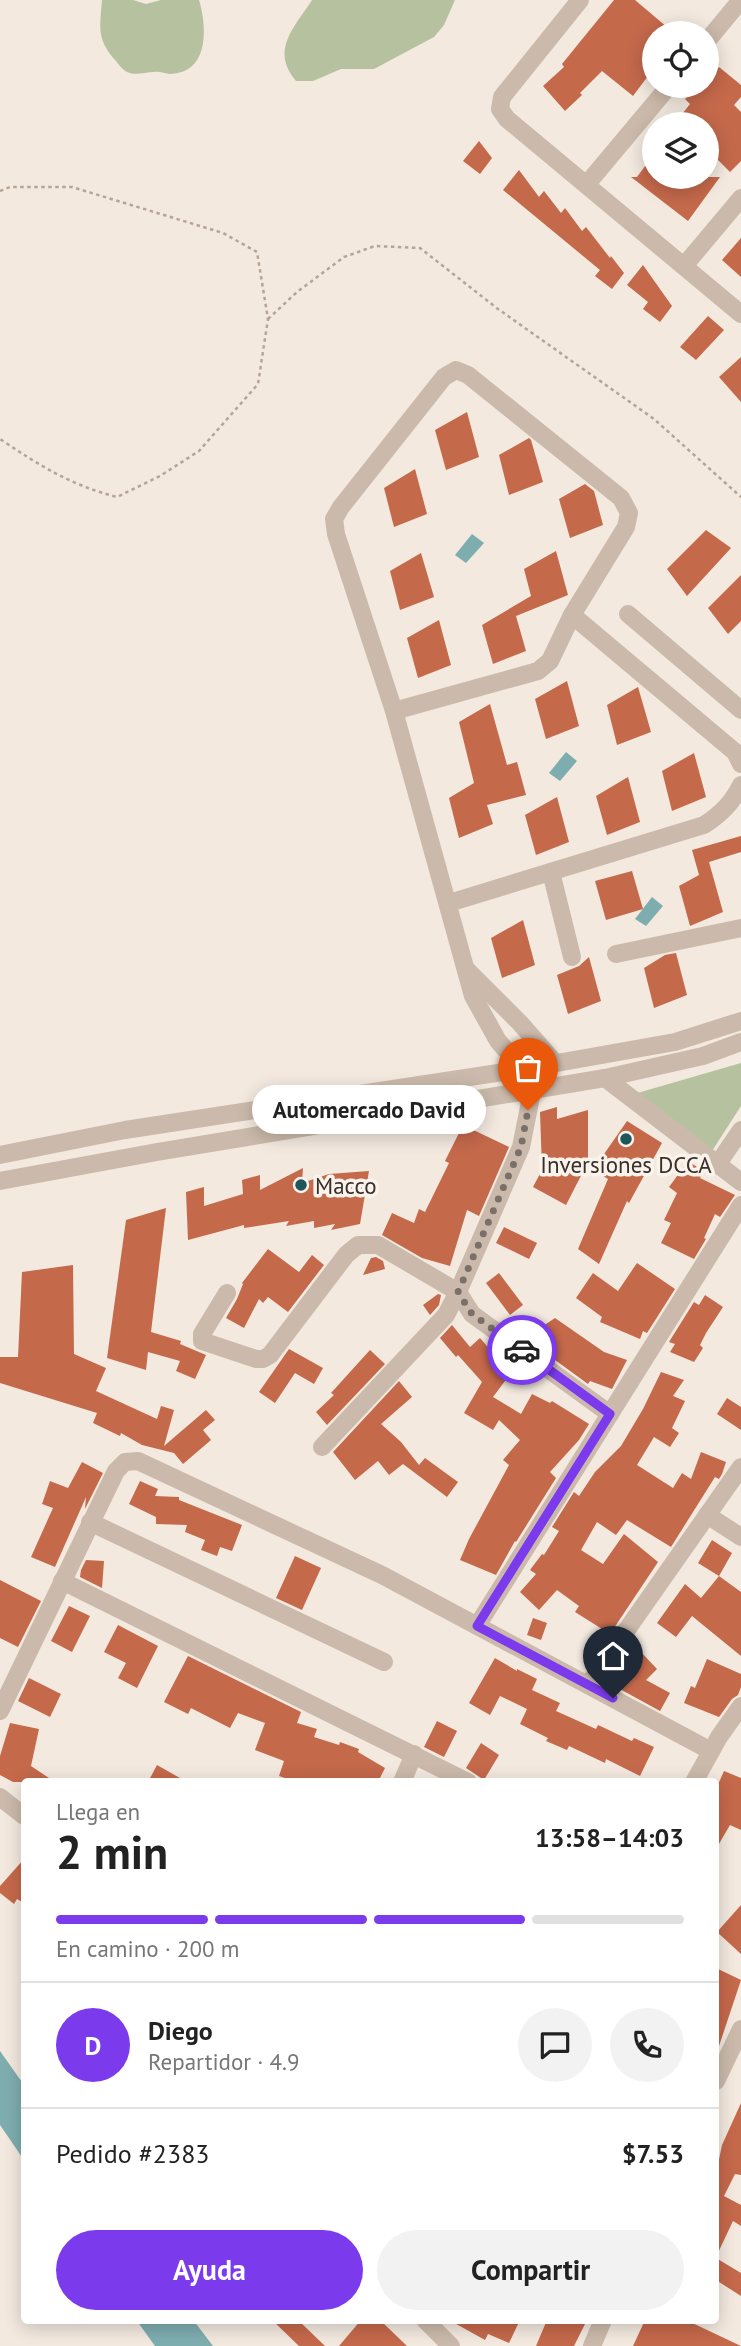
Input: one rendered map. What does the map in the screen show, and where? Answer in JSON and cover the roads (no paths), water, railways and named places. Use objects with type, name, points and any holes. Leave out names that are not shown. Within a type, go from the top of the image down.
[{"type":"street","points":[[580,0],[502,97],[500,109],[507,119],[741,314]]},
{"type":"street","points":[[719,27],[741,0]]},
{"type":"street","points":[[587,184],[659,98]]},
{"type":"street","points":[[684,266],[741,198]]},
{"type":"street","points":[[322,1447],[446,1315],[521,1147],[532,1092],[523,1069],[498,1041],[474,996],[394,711],[334,519],[444,377],[456,370],[468,375],[621,498],[628,513],[626,527],[572,615],[550,661],[538,671],[394,711]]},
{"type":"street","points":[[628,614],[741,710]]},
{"type":"street","points":[[572,615],[735,752],[741,764]]},
{"type":"street","points":[[449,903],[704,825],[719,816],[733,801],[741,785]]},
{"type":"street","points":[[551,872],[572,957]]},
{"type":"street","points":[[616,954],[740,932]]},
{"type":"street","points":[[465,968],[520,1023],[555,1063]]},
{"type":"street","points":[[0,1155],[139,1128],[523,1069],[675,1042],[741,1021]]},
{"type":"street","points":[[0,1181],[430,1105],[532,1092],[703,1056],[741,1042]]},
{"type":"street","points":[[605,1078],[741,1182]]},
{"type":"street","points":[[717,1165],[741,1130]]},
{"type":"street","points":[[477,1626],[741,1205]]},
{"type":"street","points":[[227,1293],[202,1334],[202,1341],[263,1359],[270,1355],[346,1255],[358,1245],[378,1245],[458,1292],[472,1314],[610,1414]]},
{"type":"street","points":[[0,1711],[117,1471],[125,1462],[138,1461],[382,1575],[711,1751]]},
{"type":"street","points":[[588,1685],[741,1468]]},
{"type":"street","points":[[707,1515],[741,1537]]},
{"type":"street","points":[[90,1522],[384,1662]]},
{"type":"street","points":[[62,1581],[460,1778]]},
{"type":"street","points":[[696,1778],[741,1706]]},
{"type":"street","points":[[404,1778],[414,1755]]},
{"type":"street","points":[[0,1797],[21,1814]]},
{"type":"street","points":[[719,2075],[741,2029]]},
{"type":"street","points":[[429,2324],[451,2346]]},
{"type":"street","points":[[592,2346],[601,2324]]},
{"type":"water","points":[[472,534],[484,543],[466,563],[455,555]]},
{"type":"water","points":[[566,752],[577,761],[560,781],[549,773]]},
{"type":"water","points":[[652,897],[663,906],[646,926],[635,919]]},
{"type":"water","points":[[0,2051],[21,2081],[21,2156],[0,2125]]},
{"type":"water","points":[[139,2324],[196,2324],[213,2346],[155,2346]]},
{"type":"place","name":"Automercado David","points":[[528,1110]]},
{"type":"place","name":"Inversiones DCCA","points":[[626,1139]]},
{"type":"place","name":"Macco","points":[[301,1185]]}]
